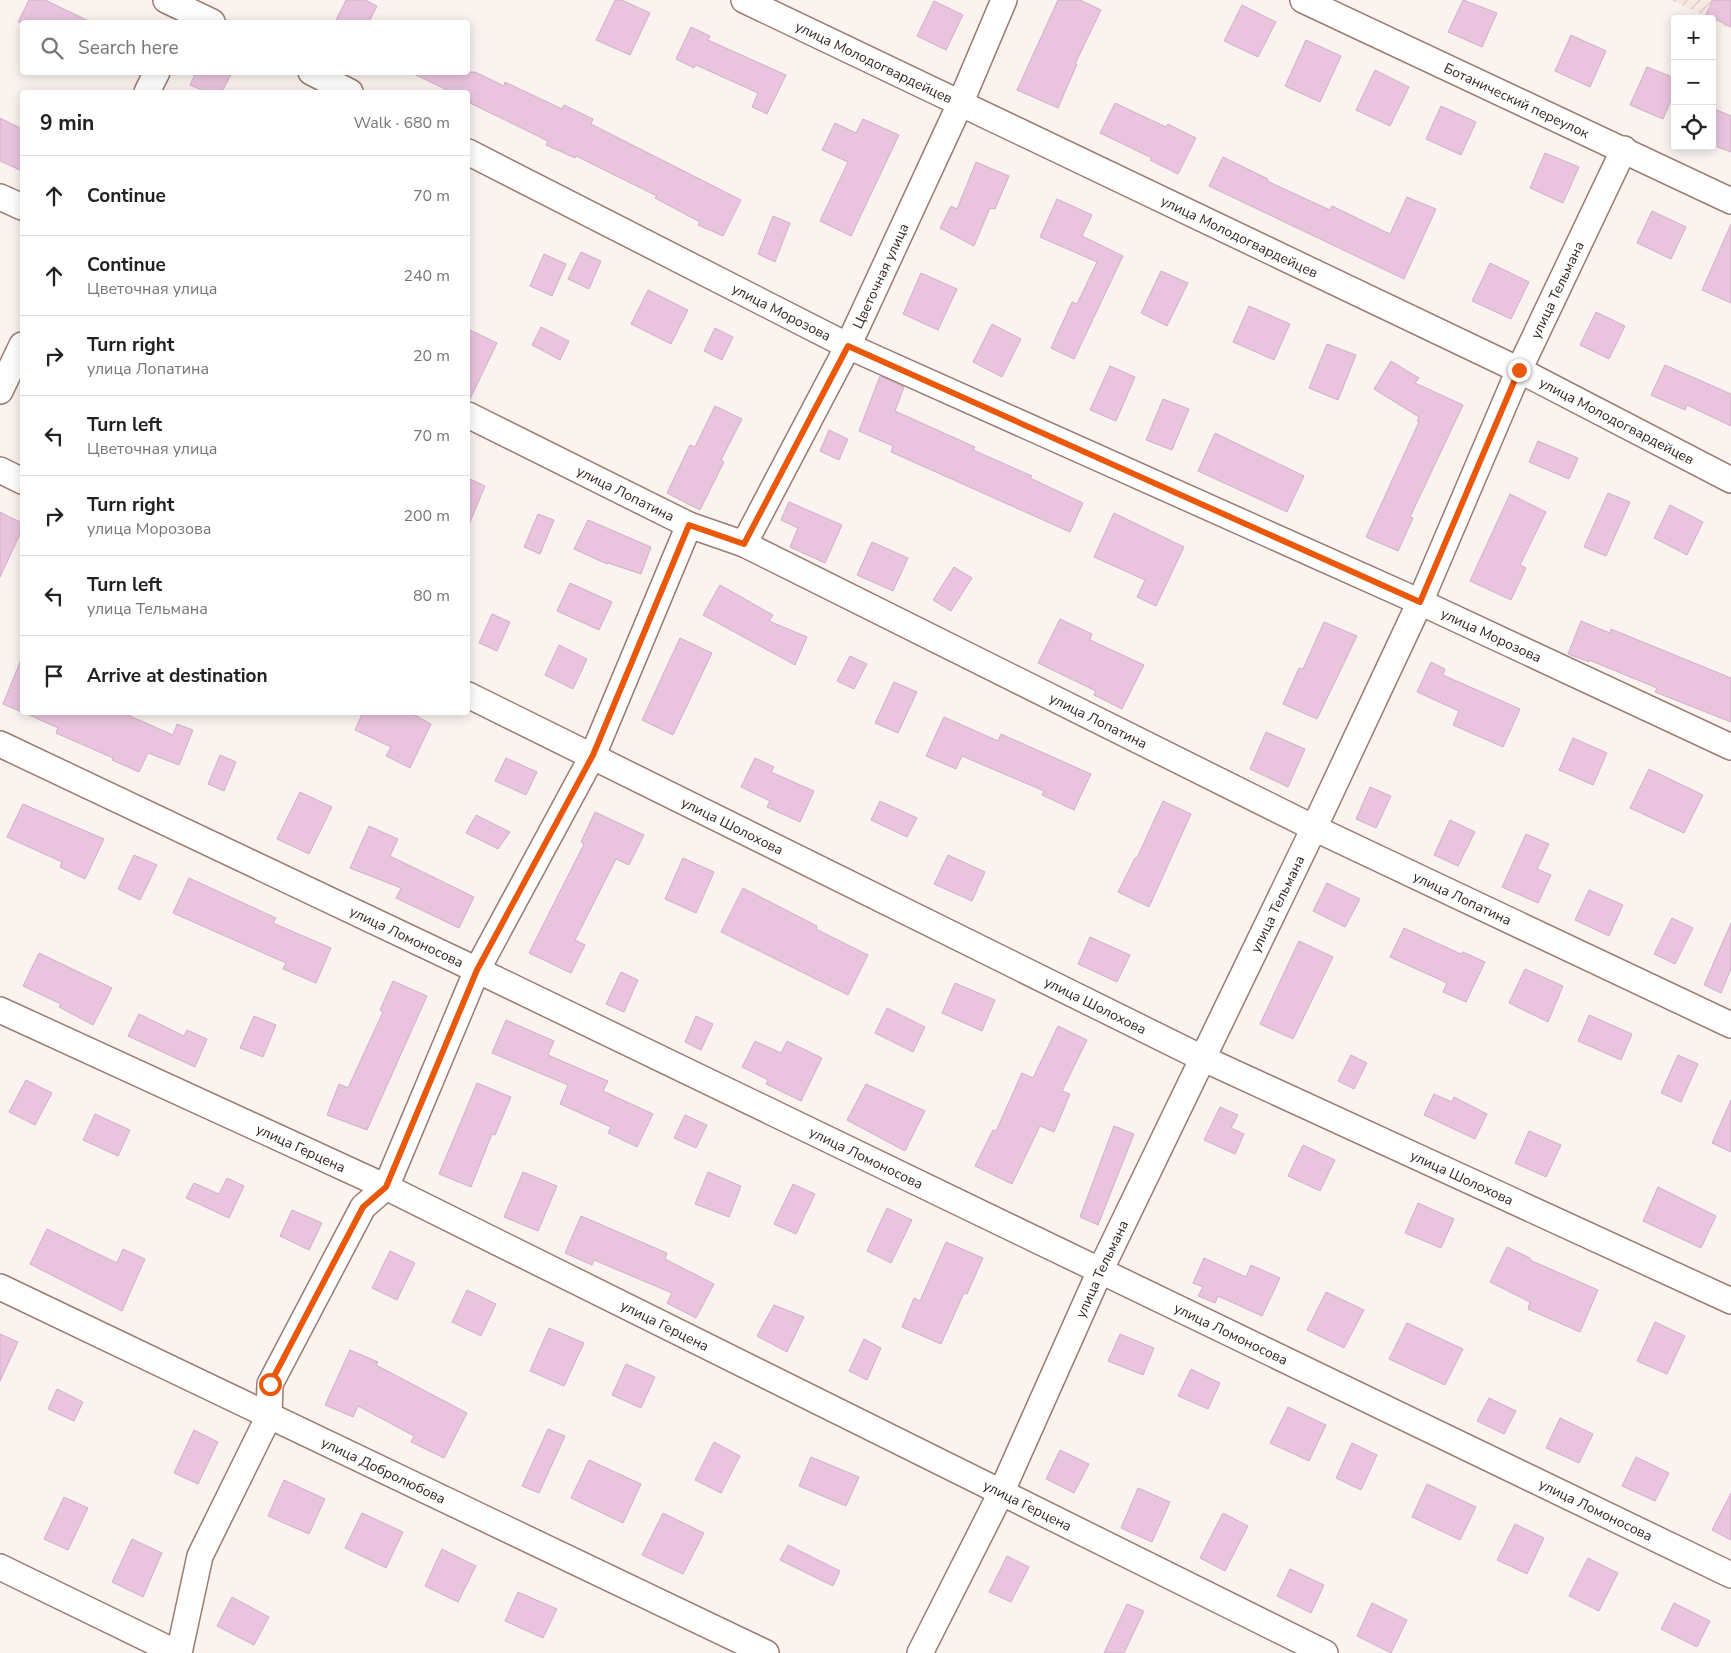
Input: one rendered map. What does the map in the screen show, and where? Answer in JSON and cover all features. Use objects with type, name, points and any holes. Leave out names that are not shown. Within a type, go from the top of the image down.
[{"type":"street","points":[[166,0],[208,20]]},
{"type":"street","name":"улица Молодогвардейцев","points":[[744,0],[1519,370],[1731,480]]},
{"type":"street","name":"Цветочная улица","points":[[744,544],[848,346],[960,104],[1004,0]]},
{"type":"street","name":"Ботанический переулок","points":[[1303,0],[1624,149],[1731,201]]},
{"type":"street","points":[[148,90],[156,75]]},
{"type":"street","points":[[317,75],[346,90]]},
{"type":"street","name":"улица Тельмана","points":[[920,1653],[1001,1493],[1100,1271],[1314,828],[1420,602],[1519,370],[1624,149]]},
{"type":"street","name":"улица Морозова","points":[[470,153],[848,346],[1420,602],[1731,747]]},
{"type":"street","points":[[0,197],[20,206]]},
{"type":"street","points":[[0,391],[20,349]]},
{"type":"street","name":"улица Лопатина","points":[[470,416],[689,525],[744,544],[1314,828],[1731,1025]]},
{"type":"street","points":[[0,470],[20,480]]},
{"type":"street","points":[[0,1567],[178,1653],[200,1556],[269,1416],[270,1384],[363,1207],[386,1187],[477,970],[593,755],[689,525]]},
{"type":"street","name":"улица Шолохова","points":[[470,696],[593,755],[1202,1058],[1731,1301]]},
{"type":"street","name":"улица Ломоносова","points":[[0,744],[477,970],[1731,1575]]},
{"type":"street","name":"улица Герцена","points":[[0,1010],[386,1187],[1325,1653]]},
{"type":"street","name":"улица Добролюбова","points":[[0,1287],[766,1653]]},
{"type":"shaded area","points":[[1671,0],[1731,0],[1731,30],[1716,21],[1716,15],[1703,15]]},
{"type":"building","points":[[29,0],[45,0],[87,20],[20,20],[18,22]]},
{"type":"building","points":[[346,0],[365,0],[377,6],[370,20],[336,20]]},
{"type":"building","points":[[615,0],[622,0],[650,13],[630,55],[596,40]]},
{"type":"building","points":[[1058,0],[1080,0],[1101,10],[1075,64],[1077,64],[1058,108],[1017,90]]},
{"type":"building","points":[[1463,0],[1497,13],[1482,47],[1448,32]]},
{"type":"building","points":[[1713,0],[1731,0],[1731,27],[1716,19],[1716,15],[1706,14]]},
{"type":"building","points":[[934,1],[963,15],[946,50],[917,36]]},
{"type":"building","points":[[1242,5],[1276,22],[1258,57],[1224,41]]},
{"type":"building","points":[[691,27],[710,36],[708,40],[786,75],[767,114],[752,107],[758,93],[696,65],[694,68],[676,59]]},
{"type":"building","points":[[1571,35],[1606,51],[1590,87],[1555,71]]},
{"type":"building","points":[[1306,40],[1341,56],[1320,102],[1285,86]]},
{"type":"building","points":[[1647,67],[1671,76],[1671,100],[1663,119],[1630,105]]},
{"type":"building","points":[[1375,70],[1409,87],[1390,126],[1356,110]]},
{"type":"building","points":[[470,72],[475,72],[504,86],[505,82],[562,109],[564,105],[593,119],[591,124],[741,200],[723,236],[698,225],[700,222],[655,198],[657,196],[576,156],[575,158],[546,145],[548,141],[470,103],[470,90],[447,90],[416,75],[470,75]]},
{"type":"building","points":[[195,75],[230,75],[223,90],[201,90],[190,85]]},
{"type":"building","points":[[1115,103],[1166,127],[1168,124],[1196,138],[1178,174],[1150,160],[1152,158],[1100,133]]},
{"type":"building","points":[[1441,106],[1476,122],[1461,155],[1426,139]]},
{"type":"building","points":[[1716,110],[1731,116],[1731,152],[1716,146]]},
{"type":"building","points":[[0,118],[20,128],[20,170],[0,161]]},
{"type":"building","points":[[863,119],[899,135],[851,236],[820,221],[848,162],[822,150],[835,123],[856,133]]},
{"type":"building","points":[[1545,153],[1579,167],[1563,203],[1530,188]]},
{"type":"building","points":[[1223,157],[1268,179],[1267,181],[1330,210],[1332,206],[1390,234],[1407,197],[1436,209],[1404,279],[1209,186]]},
{"type":"building","points":[[976,162],[1009,176],[995,209],[990,208],[974,246],[940,228],[951,206],[957,209]]},
{"type":"building","points":[[1057,199],[1092,215],[1082,236],[1123,256],[1074,359],[1051,348],[1072,302],[1077,304],[1097,262],[1040,237]]},
{"type":"building","points":[[1652,211],[1686,227],[1671,259],[1637,243]]},
{"type":"building","points":[[773,216],[790,223],[775,262],[758,254]]},
{"type":"building","points":[[1731,224],[1731,303],[1702,290]]},
{"type":"building","points":[[581,252],[601,261],[589,289],[568,279]]},
{"type":"building","points":[[544,254],[566,264],[552,296],[530,286]]},
{"type":"building","points":[[1490,263],[1529,282],[1511,319],[1472,301]]},
{"type":"building","points":[[1161,271],[1188,283],[1167,326],[1141,313]]},
{"type":"building","points":[[921,273],[957,289],[938,330],[903,314]]},
{"type":"building","points":[[648,290],[688,310],[671,344],[631,324]]},
{"type":"building","points":[[1249,306],[1290,324],[1274,360],[1233,342]]},
{"type":"building","points":[[1596,312],[1625,326],[1609,359],[1580,345]]},
{"type":"building","points":[[992,324],[1021,339],[1002,377],[973,362]]},
{"type":"building","points":[[541,327],[569,341],[560,360],[532,345]]},
{"type":"building","points":[[715,328],[733,337],[722,360],[704,351]]},
{"type":"building","points":[[470,330],[497,343],[470,399]]},
{"type":"building","points":[[1327,344],[1356,355],[1338,400],[1309,388]]},
{"type":"building","points":[[1391,361],[1419,378],[1415,383],[1463,405],[1410,517],[1413,518],[1398,551],[1366,537],[1419,422],[1417,421],[1419,417],[1374,389]]},
{"type":"building","points":[[1665,365],[1731,394],[1731,426],[1687,405],[1685,410],[1651,395]]},
{"type":"building","points":[[1110,366],[1135,377],[1116,421],[1090,410]]},
{"type":"building","points":[[880,376],[904,387],[895,411],[975,447],[973,450],[1032,476],[1030,478],[1083,503],[1070,532],[891,452],[893,446],[859,431]]},
{"type":"building","points":[[1163,399],[1189,409],[1172,450],[1146,440]]},
{"type":"building","points":[[715,406],[742,419],[721,460],[724,462],[700,510],[667,493],[690,445],[695,447]]},
{"type":"building","points":[[829,430],[848,439],[839,460],[820,451]]},
{"type":"building","points":[[1215,433],[1304,476],[1287,512],[1198,471]]},
{"type":"building","points":[[1538,441],[1578,458],[1569,479],[1529,462]]},
{"type":"building","points":[[470,479],[485,486],[470,522]]},
{"type":"building","points":[[1608,493],[1630,502],[1606,556],[1584,547]]},
{"type":"building","points":[[1510,494],[1546,512],[1520,565],[1526,568],[1511,600],[1470,581]]},
{"type":"building","points":[[789,502],[842,525],[825,563],[790,547],[798,528],[781,520]]},
{"type":"building","points":[[1670,505],[1703,522],[1687,555],[1654,538]]},
{"type":"building","points":[[0,512],[20,522],[20,534],[0,577]]},
{"type":"building","points":[[1114,513],[1184,547],[1156,606],[1137,597],[1145,580],[1094,557]]},
{"type":"building","points":[[538,514],[554,520],[540,554],[524,547]]},
{"type":"building","points":[[588,520],[651,547],[641,574],[607,564],[574,549]]},
{"type":"building","points":[[872,542],[908,558],[893,591],[857,575]]},
{"type":"building","points":[[954,567],[972,578],[951,611],[933,600]]},
{"type":"building","points":[[570,583],[612,602],[599,630],[557,611]]},
{"type":"building","points":[[720,585],[773,615],[769,621],[807,637],[795,665],[703,615]]},
{"type":"building","points":[[492,614],[510,622],[497,651],[479,643]]},
{"type":"building","points":[[1060,619],[1092,634],[1090,640],[1144,665],[1122,709],[1094,695],[1096,691],[1038,663]]},
{"type":"building","points":[[1581,621],[1610,633],[1611,629],[1731,678],[1731,722],[1655,692],[1657,688],[1589,660],[1589,662],[1568,654]]},
{"type":"building","points":[[1324,622],[1357,636],[1317,719],[1283,704],[1299,668],[1303,669]]},
{"type":"building","points":[[680,638],[712,653],[673,735],[642,720]]},
{"type":"building","points":[[559,645],[587,659],[573,689],[545,675]]},
{"type":"building","points":[[850,656],[867,664],[854,689],[837,681]]},
{"type":"building","points":[[20,662],[20,711],[3,704]]},
{"type":"building","points":[[1431,662],[1445,669],[1443,675],[1520,709],[1503,747],[1453,725],[1459,711],[1417,692]]},
{"type":"building","points":[[894,682],[917,692],[898,733],[875,723]]},
{"type":"building","points":[[30,715],[128,715],[173,735],[177,724],[193,730],[179,765],[148,753],[139,772],[112,760],[113,758],[56,733],[58,728]]},
{"type":"building","points":[[362,715],[414,715],[431,724],[410,768],[386,756],[391,747],[355,730]]},
{"type":"building","points":[[944,717],[998,741],[1001,734],[1091,774],[1074,810],[1042,795],[1044,791],[962,756],[956,769],[926,756]]},
{"type":"building","points":[[1266,732],[1305,749],[1288,787],[1250,769]]},
{"type":"building","points":[[1573,738],[1607,753],[1593,785],[1559,770]]},
{"type":"building","points":[[220,755],[236,762],[224,791],[208,784]]},
{"type":"building","points":[[506,758],[537,772],[526,795],[495,781]]},
{"type":"building","points":[[755,758],[774,767],[771,772],[814,791],[800,822],[767,807],[770,801],[741,787]]},
{"type":"building","points":[[1649,769],[1703,795],[1684,833],[1630,808]]},
{"type":"building","points":[[1370,787],[1391,796],[1376,828],[1356,819]]},
{"type":"building","points":[[300,792],[332,807],[309,854],[277,839]]},
{"type":"building","points":[[880,801],[917,818],[907,837],[871,820]]},
{"type":"building","points":[[1163,801],[1191,814],[1149,907],[1118,892],[1135,858],[1137,858]]},
{"type":"building","points":[[23,804],[104,839],[85,879],[60,867],[62,862],[7,837]]},
{"type":"building","points":[[595,812],[644,835],[629,865],[616,859],[575,940],[585,945],[571,973],[529,953],[584,844],[581,842]]},
{"type":"building","points":[[476,815],[510,832],[498,849],[466,833]]},
{"type":"building","points":[[1450,820],[1475,832],[1458,866],[1434,855]]},
{"type":"building","points":[[369,826],[398,839],[390,856],[474,897],[459,928],[396,898],[401,888],[350,868]]},
{"type":"building","points":[[1526,834],[1549,844],[1537,869],[1551,875],[1538,903],[1502,887]]},
{"type":"building","points":[[134,855],[157,865],[140,900],[118,889]]},
{"type":"building","points":[[948,855],[985,872],[972,901],[934,884]]},
{"type":"building","points":[[683,858],[714,872],[696,913],[665,899]]},
{"type":"building","points":[[189,878],[276,918],[273,923],[331,948],[316,983],[283,969],[286,963],[173,913]]},
{"type":"building","points":[[1327,883],[1360,899],[1345,927],[1313,911]]},
{"type":"building","points":[[743,888],[817,926],[816,929],[868,955],[848,995],[721,932]]},
{"type":"building","points":[[1589,890],[1623,905],[1609,936],[1575,920]]},
{"type":"building","points":[[1672,918],[1693,928],[1675,964],[1654,954]]},
{"type":"building","points":[[1731,923],[1731,969],[1721,993],[1704,985]]},
{"type":"building","points":[[1404,928],[1461,954],[1463,952],[1485,962],[1466,1002],[1443,992],[1447,983],[1390,957]]},
{"type":"building","points":[[1090,937],[1130,955],[1117,982],[1078,964]]},
{"type":"building","points":[[1299,941],[1333,957],[1293,1039],[1260,1024]]},
{"type":"building","points":[[39,953],[112,988],[93,1025],[59,1007],[61,1004],[23,986]]},
{"type":"building","points":[[1525,969],[1563,986],[1548,1022],[1509,1003]]},
{"type":"building","points":[[621,972],[638,980],[624,1012],[606,1004]]},
{"type":"building","points":[[393,981],[427,996],[367,1130],[327,1115],[339,1084],[348,1088],[383,1012],[380,1010]]},
{"type":"building","points":[[955,983],[995,1000],[982,1031],[942,1013]]},
{"type":"building","points":[[887,1008],[925,1027],[913,1052],[875,1033]]},
{"type":"building","points":[[139,1014],[184,1036],[187,1030],[207,1039],[195,1067],[128,1036]]},
{"type":"building","points":[[1589,1015],[1632,1034],[1621,1060],[1578,1041]]},
{"type":"building","points":[[254,1016],[276,1025],[263,1057],[240,1048]]},
{"type":"building","points":[[696,1016],[713,1024],[701,1050],[685,1042]]},
{"type":"building","points":[[506,1020],[554,1041],[548,1055],[608,1081],[603,1091],[653,1114],[637,1147],[608,1133],[611,1127],[560,1104],[568,1085],[492,1053]]},
{"type":"building","points":[[1058,1026],[1087,1040],[1062,1091],[1070,1094],[1054,1132],[1040,1126],[1012,1184],[975,1166],[993,1130],[996,1131],[1022,1073],[1033,1078]]},
{"type":"building","points":[[755,1041],[781,1053],[787,1041],[822,1058],[801,1101],[766,1084],[768,1080],[742,1067]]},
{"type":"building","points":[[1351,1055],[1367,1063],[1354,1089],[1338,1081]]},
{"type":"building","points":[[1678,1055],[1698,1064],[1681,1102],[1661,1093]]},
{"type":"building","points":[[26,1080],[52,1093],[35,1125],[9,1112]]},
{"type":"building","points":[[477,1083],[511,1097],[495,1135],[492,1134],[471,1187],[439,1174]]},
{"type":"building","points":[[866,1084],[925,1111],[905,1151],[847,1120]]},
{"type":"building","points":[[1434,1094],[1452,1102],[1454,1097],[1487,1114],[1475,1139],[1424,1115]]},
{"type":"building","points":[[1731,1100],[1731,1152],[1712,1143]]},
{"type":"building","points":[[1220,1107],[1238,1115],[1231,1128],[1244,1134],[1235,1154],[1204,1140]]},
{"type":"building","points":[[95,1114],[130,1130],[118,1156],[83,1140]]},
{"type":"building","points":[[685,1115],[707,1125],[696,1148],[674,1138]]},
{"type":"building","points":[[1114,1126],[1134,1134],[1098,1225],[1080,1217]]},
{"type":"building","points":[[1529,1131],[1561,1145],[1546,1177],[1515,1163]]},
{"type":"building","points":[[1303,1145],[1335,1160],[1320,1191],[1288,1176]]},
{"type":"building","points":[[523,1172],[557,1186],[538,1231],[504,1217]]},
{"type":"building","points":[[708,1172],[741,1186],[729,1217],[695,1204]]},
{"type":"building","points":[[227,1178],[244,1186],[229,1218],[186,1198],[194,1183],[219,1194]]},
{"type":"building","points":[[793,1184],[815,1194],[796,1234],[774,1224]]},
{"type":"building","points":[[1658,1187],[1716,1216],[1701,1248],[1643,1221]]},
{"type":"building","points":[[1418,1203],[1454,1219],[1441,1248],[1405,1233]]},
{"type":"building","points":[[887,1208],[912,1220],[891,1263],[867,1251]]},
{"type":"building","points":[[292,1210],[322,1223],[309,1250],[280,1236]]},
{"type":"building","points":[[581,1216],[667,1253],[665,1259],[714,1284],[696,1318],[667,1303],[672,1293],[594,1260],[592,1265],[565,1253]]},
{"type":"building","points":[[47,1229],[117,1263],[123,1249],[145,1259],[122,1311],[30,1264]]},
{"type":"building","points":[[946,1242],[983,1258],[967,1294],[964,1293],[941,1344],[902,1327],[914,1298],[920,1301]]},
{"type":"building","points":[[1507,1247],[1530,1258],[1530,1260],[1598,1290],[1580,1332],[1528,1309],[1530,1302],[1490,1282]]},
{"type":"building","points":[[390,1251],[415,1263],[397,1300],[372,1288]]},
{"type":"building","points":[[1204,1258],[1246,1277],[1251,1265],[1280,1278],[1262,1316],[1218,1296],[1215,1303],[1198,1296],[1203,1287],[1193,1283]]},
{"type":"building","points":[[467,1290],[496,1304],[481,1336],[452,1322]]},
{"type":"building","points":[[1326,1292],[1364,1310],[1344,1348],[1307,1330]]},
{"type":"building","points":[[774,1305],[804,1317],[787,1352],[757,1336]]},
{"type":"building","points":[[1655,1322],[1685,1336],[1667,1374],[1637,1361]]},
{"type":"building","points":[[1407,1323],[1463,1349],[1445,1385],[1389,1359]]},
{"type":"building","points":[[549,1328],[584,1343],[564,1386],[530,1371]]},
{"type":"building","points":[[0,1334],[18,1342],[0,1381]]},
{"type":"building","points":[[1120,1334],[1154,1348],[1143,1375],[1108,1361]]},
{"type":"building","points":[[864,1339],[881,1348],[867,1380],[849,1371]]},
{"type":"building","points":[[350,1350],[378,1362],[376,1365],[467,1413],[444,1458],[411,1442],[414,1436],[358,1406],[353,1417],[325,1405]]},
{"type":"building","points":[[626,1364],[655,1377],[641,1408],[612,1395]]},
{"type":"building","points":[[1191,1369],[1220,1383],[1208,1409],[1178,1396]]},
{"type":"building","points":[[57,1389],[83,1402],[74,1421],[48,1409]]},
{"type":"building","points":[[1489,1398],[1516,1411],[1504,1434],[1477,1421]]},
{"type":"building","points":[[1288,1407],[1326,1425],[1309,1461],[1270,1443]]},
{"type":"building","points":[[1560,1418],[1593,1434],[1579,1463],[1546,1448]]},
{"type":"building","points":[[548,1429],[565,1436],[539,1493],[522,1486]]},
{"type":"building","points":[[194,1430],[218,1442],[198,1484],[174,1473]]},
{"type":"building","points":[[714,1442],[740,1456],[721,1493],[695,1480]]},
{"type":"building","points":[[1352,1443],[1377,1455],[1361,1490],[1336,1478]]},
{"type":"building","points":[[1060,1450],[1089,1464],[1074,1493],[1046,1479]]},
{"type":"building","points":[[811,1457],[859,1477],[846,1506],[799,1486]]},
{"type":"building","points":[[1636,1457],[1669,1473],[1655,1501],[1622,1486]]},
{"type":"building","points":[[589,1460],[641,1484],[623,1523],[571,1498]]},
{"type":"building","points":[[284,1480],[325,1499],[309,1534],[268,1516]]},
{"type":"building","points":[[1427,1484],[1476,1507],[1460,1540],[1412,1517]]},
{"type":"building","points":[[1138,1488],[1170,1502],[1152,1542],[1121,1528]]},
{"type":"building","points":[[1731,1493],[1731,1540],[1712,1530]]},
{"type":"building","points":[[64,1497],[88,1508],[68,1550],[44,1539]]},
{"type":"building","points":[[362,1513],[403,1532],[386,1568],[345,1548]]},
{"type":"building","points":[[663,1513],[704,1533],[683,1574],[642,1555]]},
{"type":"building","points":[[1223,1513],[1248,1526],[1225,1571],[1200,1558]]},
{"type":"building","points":[[1515,1524],[1544,1538],[1527,1574],[1497,1560]]},
{"type":"building","points":[[132,1539],[162,1553],[143,1597],[112,1582]]},
{"type":"building","points":[[788,1545],[840,1571],[833,1586],[780,1560]]},
{"type":"building","points":[[442,1549],[476,1566],[458,1602],[425,1586]]},
{"type":"building","points":[[1007,1556],[1029,1567],[1011,1602],[989,1592]]},
{"type":"building","points":[[1588,1558],[1618,1573],[1599,1611],[1569,1596]]},
{"type":"building","points":[[1290,1569],[1324,1585],[1311,1613],[1277,1596]]},
{"type":"building","points":[[518,1592],[557,1609],[543,1638],[505,1621]]},
{"type":"building","points":[[232,1597],[269,1617],[254,1645],[217,1626]]},
{"type":"building","points":[[1372,1603],[1407,1620],[1391,1653],[1357,1636]]},
{"type":"building","points":[[1674,1603],[1710,1621],[1697,1647],[1661,1629]]},
{"type":"building","points":[[1127,1604],[1144,1611],[1124,1653],[1104,1653]]},
{"type":"route","points":[[270,1384],[363,1207],[386,1187],[477,970],[593,755],[689,525],[744,544],[848,346],[1420,602],[1519,370]]}]
